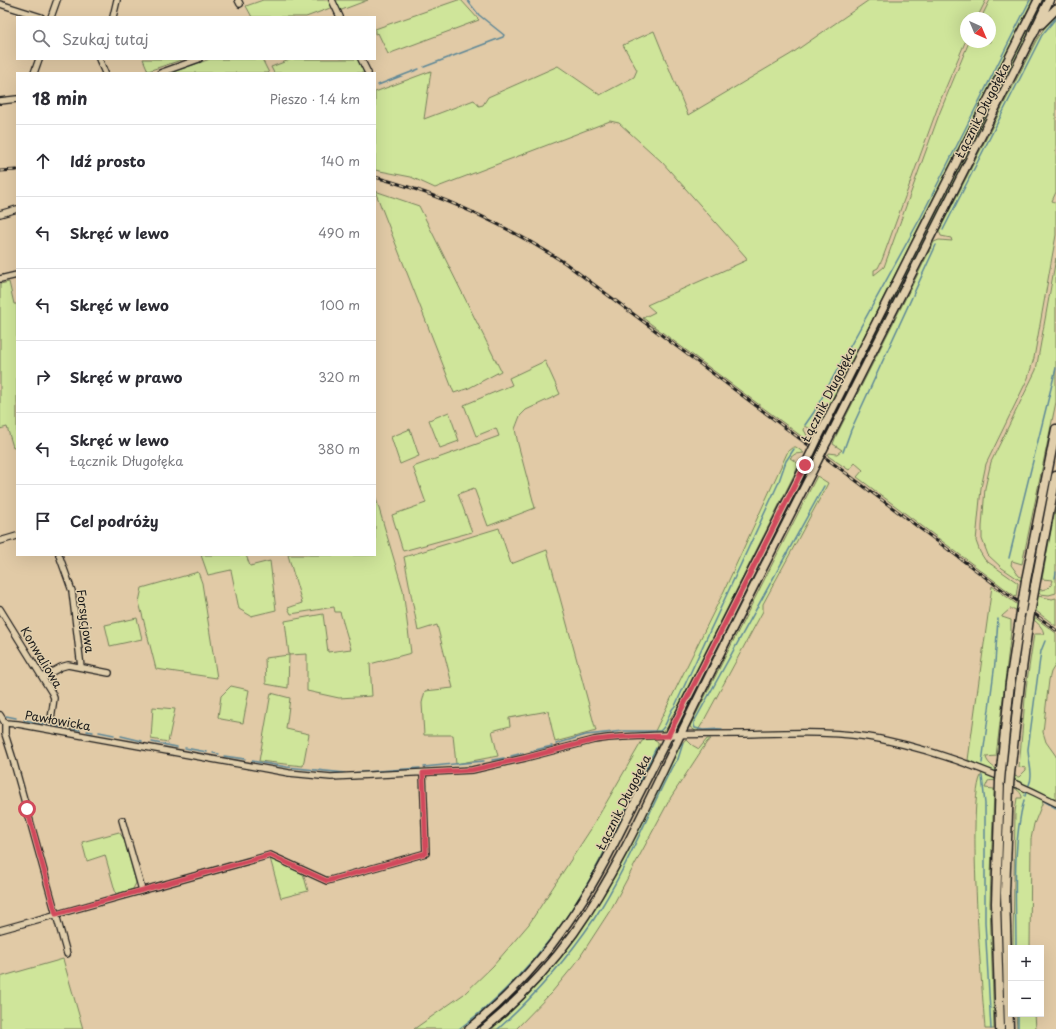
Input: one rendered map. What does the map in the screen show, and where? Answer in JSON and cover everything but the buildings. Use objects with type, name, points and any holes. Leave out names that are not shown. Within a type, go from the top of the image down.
[{"type":"highway","points":[[1033,34],[1049,0]]},
{"type":"highway","points":[[1033,34],[1049,14],[1056,9]]},
{"type":"highway","points":[[1000,1029],[996,903],[1001,770],[1010,684],[1026,580],[1056,429]]},
{"type":"highway","points":[[1009,1029],[1005,893],[1010,774],[1029,619],[1056,476]]},
{"type":"main road","name":"Łącznik Długołęka","points":[[469,1029],[502,1001],[526,977],[552,946],[575,915],[601,870],[1038,0]]},
{"type":"main road","name":"Łącznik Długołęka","points":[[484,1029],[514,1003],[541,974],[583,920],[625,845],[1033,34]]},
{"type":"street","points":[[51,16],[57,0]]},
{"type":"street","points":[[113,16],[118,0]]},
{"type":"street","points":[[332,0],[340,16]]},
{"type":"street","points":[[0,4],[38,16]]},
{"type":"street","points":[[34,72],[39,60]]},
{"type":"street","points":[[99,60],[105,72]]},
{"type":"street","points":[[163,72],[196,60]]},
{"type":"street","points":[[362,60],[368,72]]},
{"type":"street","points":[[0,101],[16,100]]},
{"type":"street","points":[[0,214],[16,209]]},
{"type":"street","points":[[0,279],[16,275]]},
{"type":"street","points":[[0,541],[16,536]]},
{"type":"street","name":"Forsycjowa","points":[[59,556],[72,591],[81,667]]},
{"type":"street","name":"Konwaliowa","points":[[0,609],[54,698],[50,719]]},
{"type":"street","name":"Forsycjowa","points":[[43,678],[61,666],[68,665],[109,673]]},
{"type":"street","points":[[0,716],[5,724],[2,735],[12,756],[67,954]]},
{"type":"street","name":"Pawłowicka","points":[[5,724],[14,724],[288,773],[331,777],[472,770],[594,740],[622,737],[771,733],[831,734],[879,739],[926,751],[993,773],[1056,803]]},
{"type":"street","points":[[0,930],[270,855],[327,881],[426,853],[423,773]]},
{"type":"street","points":[[122,820],[142,890]]},
{"type":"green space","points":[[263,0],[329,0],[333,7],[309,16],[251,16],[246,6]]},
{"type":"green space","points":[[334,0],[368,0],[339,11]]},
{"type":"green space","points":[[458,0],[461,0],[479,20],[388,54],[378,33],[376,34],[376,29]]},
{"type":"green space","points":[[869,0],[986,0],[980,12],[960,12],[960,48],[963,48],[940,101],[882,260],[878,268],[874,270],[874,275],[884,267],[940,112],[967,48],[996,48],[996,12],[984,12],[990,0],[1033,0],[820,424],[815,431],[805,426],[804,430],[810,441],[809,442],[643,318],[655,312],[647,305],[747,260],[746,257],[662,162],[619,123],[610,121],[435,188],[411,177],[376,170],[376,92],[431,71],[424,119],[474,100],[479,106],[483,105],[488,97],[558,66],[600,95],[634,77],[637,70],[623,45],[654,31],[688,115],[791,54]]},
{"type":"green space","points":[[1042,0],[1046,0],[824,441],[821,439]]},
{"type":"green space","points":[[1056,15],[1056,192],[1052,201],[1056,203],[1056,235],[1034,358],[1028,378],[986,464],[981,488],[976,541],[985,560],[1018,583],[1016,597],[857,477],[863,470],[855,463],[849,470],[828,456],[829,453],[837,454],[842,450],[833,444],[836,436],[934,242],[939,240],[952,241],[951,238],[941,236],[939,231],[1036,41],[1047,24]]},
{"type":"green space","points":[[143,60],[181,60],[148,71]]},
{"type":"green space","points":[[207,60],[262,60],[268,72],[173,72]]},
{"type":"green space","points":[[289,60],[358,60],[364,72],[274,72],[271,67]]},
{"type":"green space","points":[[376,191],[419,206],[501,371],[469,388],[454,393]]},
{"type":"green space","points":[[1056,258],[1056,402],[1022,564],[1012,561],[1011,565],[1019,576],[1041,590],[1052,584],[1053,580],[1042,579],[1056,504],[1056,593],[1049,595],[1040,594],[1002,568],[988,555],[982,539],[982,527],[985,488],[991,462],[1036,370]]},
{"type":"green space","points":[[9,282],[14,304],[16,304],[16,446],[13,447],[7,427],[0,429],[0,284]]},
{"type":"green space","points":[[545,361],[560,394],[526,410],[520,416],[515,429],[535,508],[488,526],[474,488],[458,494],[472,532],[403,551],[392,515],[426,503],[413,467],[499,436],[496,428],[476,436],[464,405],[512,385],[509,378]]},
{"type":"green space","points":[[449,412],[459,441],[440,448],[429,420]]},
{"type":"green space","points":[[410,429],[419,456],[400,464],[391,437]]},
{"type":"green space","points":[[793,447],[796,447],[804,453],[795,454],[790,458],[799,464],[796,471],[667,728],[660,732],[654,733],[724,591],[788,451]]},
{"type":"green space","points":[[808,467],[810,468],[682,721]]},
{"type":"green space","points":[[817,476],[828,483],[763,604],[763,611],[697,732],[690,727],[691,724]]},
{"type":"green space","points":[[376,498],[403,590],[411,653],[370,664],[372,696],[339,698],[307,691],[307,654],[289,655],[285,621],[323,614],[328,652],[351,649],[340,612],[335,612],[334,607],[291,614],[288,608],[302,603],[288,556],[376,556]]},
{"type":"green space","points":[[499,528],[511,564],[547,550],[596,731],[555,742],[548,711],[509,718],[510,726],[492,731],[498,756],[456,764],[453,735],[424,735],[422,703],[425,691],[453,688],[437,625],[418,631],[404,557]]},
{"type":"green space","points":[[201,556],[246,556],[250,566],[270,561],[276,610],[251,616],[239,609],[231,570],[208,575]]},
{"type":"green space","points":[[198,572],[202,583],[217,678],[156,669],[139,602],[142,588]]},
{"type":"green space","points":[[992,586],[1056,633],[1056,664],[1051,672],[1049,680],[1043,732],[1046,742],[1056,756],[1056,798],[968,760]],"holes":[[[1010,609],[1014,609],[1040,625],[1044,634],[1034,634],[1026,688],[1019,767],[1026,768],[1026,770],[1019,777],[1010,775],[995,768],[986,757],[996,756],[1011,631],[1011,620],[1002,616]]]},
{"type":"green space","points":[[1038,596],[1052,599],[1056,598],[1056,626],[1036,611]]},
{"type":"green space","points":[[137,618],[142,639],[110,646],[105,625]]},
{"type":"green space","points":[[289,655],[288,688],[266,684],[265,658]]},
{"type":"green space","points":[[231,686],[249,690],[243,723],[221,719],[218,717],[221,696]]},
{"type":"green space","points":[[271,693],[290,698],[286,729],[309,734],[303,766],[259,761]]},
{"type":"green space","points":[[153,707],[175,709],[168,742],[151,739]]},
{"type":"green space","points":[[654,739],[658,742],[658,748],[582,894],[568,917],[531,965],[494,1003],[462,1029],[414,1029],[464,994],[493,966],[529,924],[591,829],[642,741]]},
{"type":"green space","points":[[686,739],[699,749],[707,739],[711,739],[707,742],[671,797],[611,909],[576,963],[552,992],[516,1029],[492,1029],[524,999],[552,967],[577,934],[600,899],[621,862],[678,748]]},
{"type":"green space","points":[[984,772],[1044,799],[1034,824],[1031,839],[1030,945],[1013,945],[1015,812],[1017,798],[1022,798],[1021,794],[1014,787],[1003,782],[992,780],[988,781],[985,788],[994,789],[990,903],[994,1029],[985,1029],[976,893],[975,812],[978,785]]},
{"type":"green space","points":[[119,832],[124,839],[136,883],[133,889],[116,894],[105,855],[87,861],[82,842]]},
{"type":"green space","points":[[270,858],[303,873],[308,891],[281,898]]},
{"type":"green space","points":[[63,959],[83,1029],[0,1029],[0,977]]},
{"type":"green space","points":[[1016,1017],[1035,1017],[1036,1029],[1017,1029]]},
{"type":"waterway","points":[[424,67],[503,37],[504,35],[479,15],[467,0]]},
{"type":"waterway","points":[[805,425],[814,412],[921,217],[1030,0]]},
{"type":"waterway","points":[[943,230],[1042,35],[1056,18]]},
{"type":"waterway","points":[[378,85],[419,69]]},
{"type":"waterway","points":[[843,452],[851,430],[936,245]]},
{"type":"waterway","points":[[1009,558],[1056,368]]},
{"type":"waterway","points":[[556,744],[586,735],[623,731],[660,731],[665,726],[778,484],[786,461],[794,449]]},
{"type":"waterway","points":[[722,729],[703,730],[695,728],[694,722],[824,486]]},
{"type":"waterway","points":[[1055,578],[1056,572]]},
{"type":"waterway","points":[[982,763],[995,663],[998,619]]},
{"type":"waterway","points":[[1029,785],[1031,772],[1028,749],[1041,651],[1045,641]]},
{"type":"waterway","points":[[6,716],[16,718]]},
{"type":"waterway","points":[[24,720],[63,727]]},
{"type":"waterway","points":[[69,728],[80,730]]},
{"type":"waterway","points":[[87,731],[93,732]]},
{"type":"waterway","points":[[99,732],[114,735]]},
{"type":"waterway","points":[[121,736],[142,741]]},
{"type":"waterway","points":[[152,742],[177,747]]},
{"type":"waterway","points":[[498,1029],[525,1004],[549,977],[594,919],[616,883],[672,767],[678,759],[683,743]]},
{"type":"waterway","points":[[531,751],[552,746]]},
{"type":"waterway","points":[[185,748],[207,752]]},
{"type":"waterway","points":[[459,1029],[501,994],[514,981],[561,925],[575,905],[612,839],[656,748]]},
{"type":"waterway","points":[[213,753],[219,754]]},
{"type":"waterway","points":[[511,756],[523,753]]},
{"type":"waterway","points":[[224,756],[245,759]]},
{"type":"waterway","points":[[492,760],[504,758]]},
{"type":"waterway","points":[[252,761],[287,767],[345,773]]},
{"type":"waterway","points":[[424,767],[484,761]]},
{"type":"waterway","points":[[350,773],[420,768]]},
{"type":"waterway","points":[[982,776],[985,804],[985,922],[991,1029]]},
{"type":"waterway","points":[[1025,796],[1026,792]]},
{"type":"waterway","points":[[1016,945],[1016,854],[1020,817],[1024,800]]},
{"type":"waterway","points":[[1044,801],[1056,808]]},
{"type":"waterway","points":[[1018,1017],[1018,1029]]},
{"type":"railway","points":[[0,171],[16,170]]},
{"type":"railway","points":[[376,177],[400,184],[473,212],[520,236],[565,263],[1056,630]]},
{"type":"route","points":[[27,809],[56,914],[270,855],[327,881],[426,853],[423,773],[472,770],[594,740],[622,737],[668,736],[707,656],[805,465]]}]
